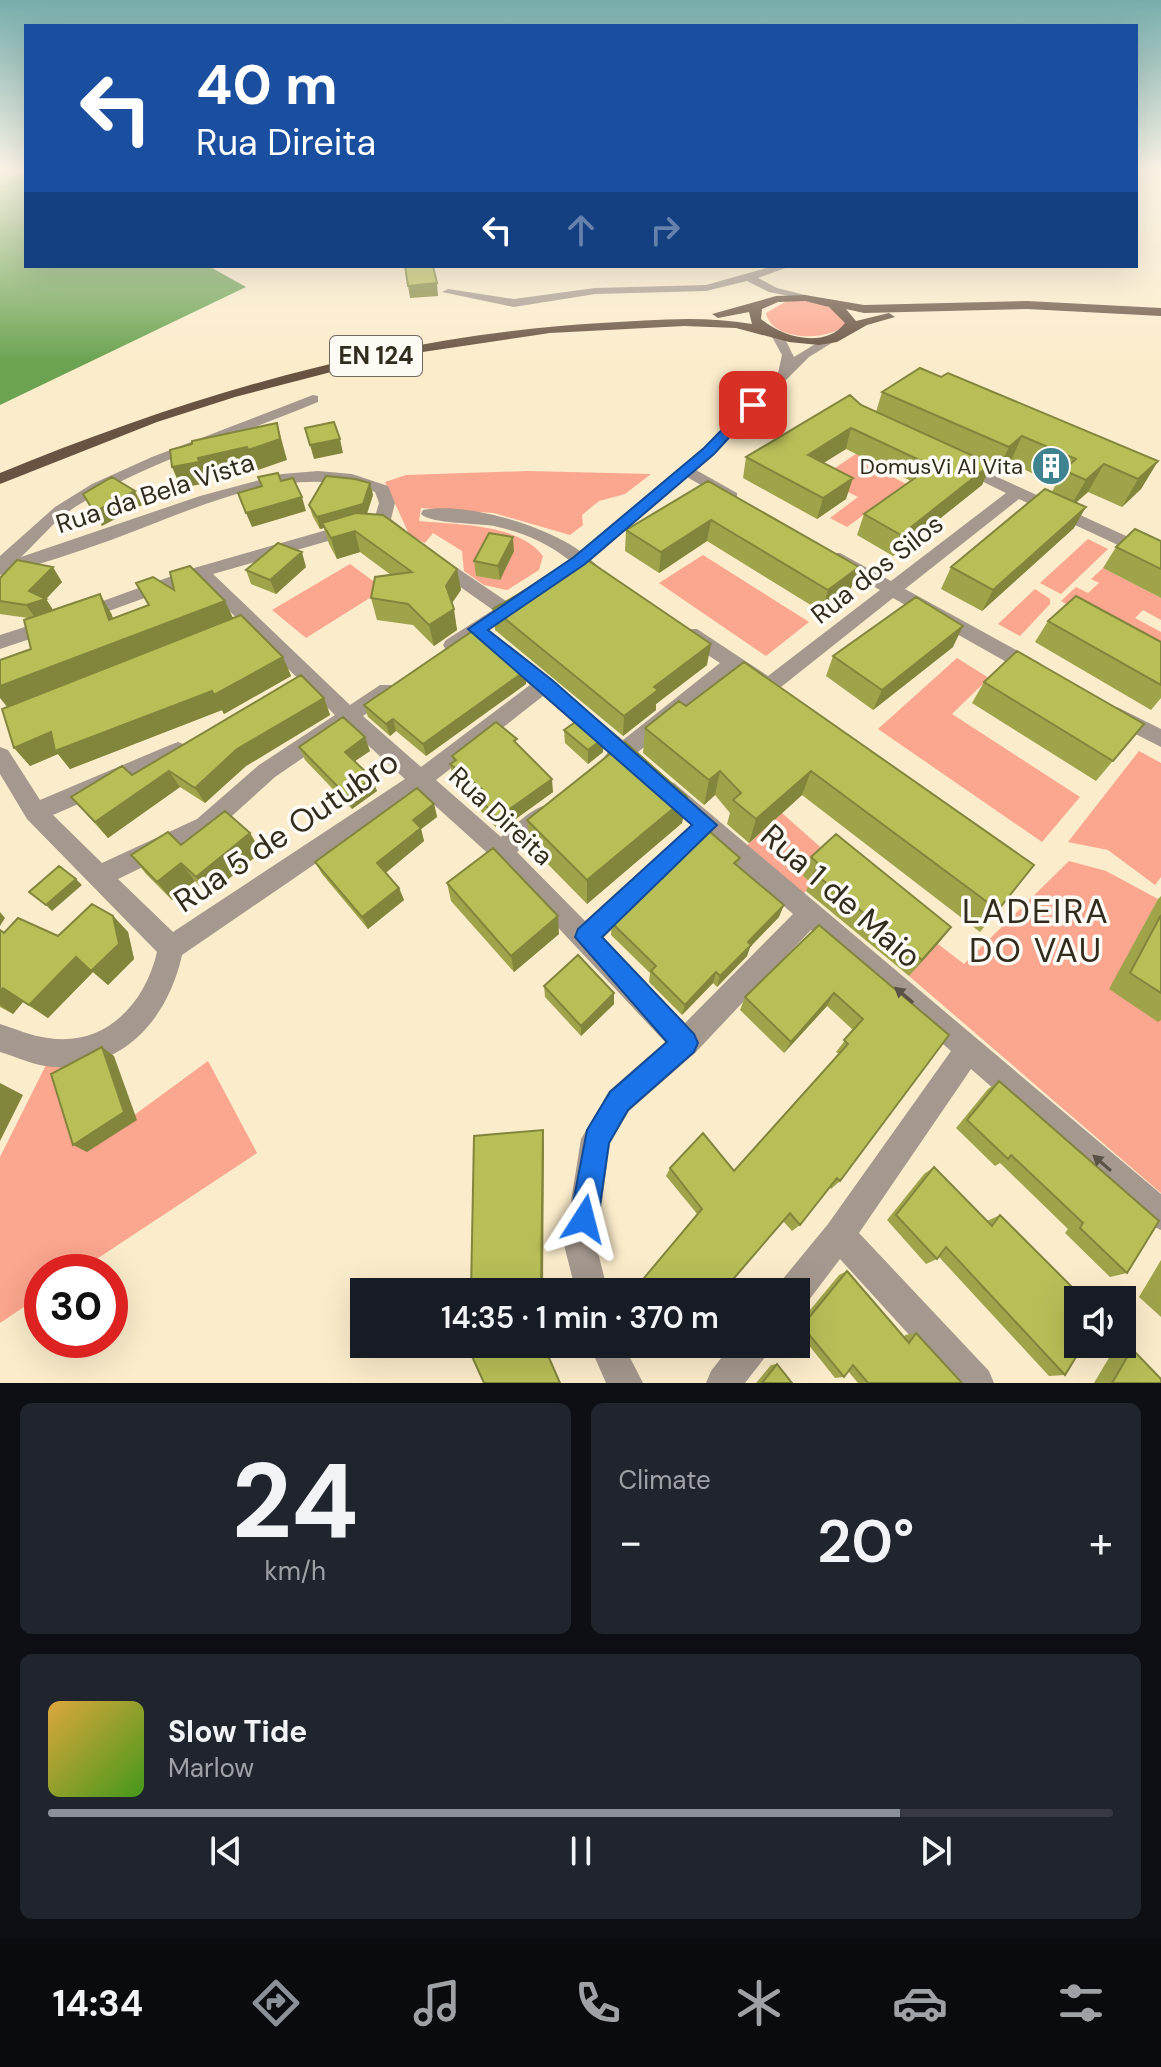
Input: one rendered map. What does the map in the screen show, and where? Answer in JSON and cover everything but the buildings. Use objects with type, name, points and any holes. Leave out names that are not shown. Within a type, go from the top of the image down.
[{"type":"main road","name":"EN 124","points":[[0,466],[141,411],[269,371],[343,353],[538,322],[726,313],[805,298],[864,309],[1027,305],[1161,312]]},
{"type":"main road","name":"EN 124","points":[[821,301],[849,317],[851,323],[838,336]]},
{"type":"main road","points":[[761,305],[755,320],[774,334]]},
{"type":"main road","name":"EN 124","points":[[0,479],[115,432],[224,395],[315,369],[487,337],[615,325],[719,323],[749,325],[806,341],[838,336],[875,319],[926,314],[1047,313],[1161,320]]},
{"type":"street","points":[[448,292],[514,303],[595,291],[706,288],[779,268]]},
{"type":"street","points":[[748,277],[762,286],[805,298]]},
{"type":"street","points":[[761,305],[766,291],[762,286]]},
{"type":"street","points":[[774,334],[788,355],[779,378]]},
{"type":"street","points":[[438,655],[503,608],[580,560],[686,470],[804,354],[838,336]]},
{"type":"street","points":[[0,567],[66,506],[180,452],[313,399]]},
{"type":"street","points":[[947,459],[1161,559]]},
{"type":"street","points":[[686,470],[741,502]]},
{"type":"street","name":"Rua da Bela Vista","points":[[0,567],[253,485],[307,477],[362,478],[372,483],[382,489],[387,503],[382,520]]},
{"type":"street","name":"Rua dos Silos","points":[[769,686],[1017,492]]},
{"type":"street","points":[[429,514],[487,520],[527,531],[554,541],[605,577]]},
{"type":"street","points":[[0,642],[200,572],[382,520],[503,608]]},
{"type":"street","points":[[823,551],[1053,680]]},
{"type":"street","name":"Rua Direita","points":[[200,572],[245,626],[310,678],[501,851],[685,1043]]},
{"type":"street","points":[[670,620],[794,704]]},
{"type":"street","name":"Rua 1 de Maio","points":[[476,629],[545,684],[808,915],[1161,1214]]},
{"type":"street","points":[[599,772],[734,663]]},
{"type":"street","points":[[285,692],[310,678]]},
{"type":"street","points":[[100,876],[205,826],[267,771],[400,682]]},
{"type":"street","name":"Rua 5 de Outubro","points":[[0,1038],[52,1053],[93,1051],[141,1021],[166,976],[171,948],[420,780],[545,684]]},
{"type":"street","points":[[1094,702],[1161,739]]},
{"type":"street","points":[[35,812],[198,742]]},
{"type":"street","points":[[0,756],[35,812],[171,948]]},
{"type":"street","points":[[501,851],[562,802]]},
{"type":"street","points":[[586,937],[707,825]]},
{"type":"street","points":[[588,1278],[580,1245],[596,1139],[619,1101],[685,1043],[808,915]]},
{"type":"street","points":[[805,1278],[839,1235],[969,1049]]},
{"type":"street","points":[[839,1235],[977,1383]]},
{"type":"street","points":[[611,1358],[626,1383]]},
{"type":"street","points":[[723,1383],[743,1358]]},
{"type":"shaded area","points":[[0,234],[24,234],[24,268],[212,268],[246,287],[0,405]]},
{"type":"shaded area","points":[[787,301],[826,306],[845,319],[845,325],[837,331],[814,336],[789,334],[770,322],[766,313]]},
{"type":"shaded area","points":[[883,436],[900,444],[870,465],[906,484],[847,527],[830,518],[858,497],[820,478]]},
{"type":"shaded area","points":[[528,471],[651,474],[625,494],[599,501],[582,515],[583,525],[570,535],[494,513],[421,508],[419,521],[503,531],[532,545],[543,556],[539,570],[507,590],[484,585],[464,571],[462,551],[433,533],[425,543],[410,536],[385,482],[406,475]]},
{"type":"shaded area","points":[[1088,539],[1108,549],[1061,594],[1040,583]]},
{"type":"shaded area","points":[[703,555],[809,622],[766,656],[659,583]]},
{"type":"shaded area","points":[[350,564],[384,589],[306,638],[272,610]]},
{"type":"shaded area","points":[[1103,568],[1161,598],[1161,620],[1143,610],[1135,618],[1161,632],[1161,655],[1061,601],[1076,587],[1088,593],[1099,583],[1091,579]]},
{"type":"shaded area","points":[[1035,589],[1050,599],[1050,604],[1020,636],[998,624]]},
{"type":"shaded area","points":[[957,658],[989,678],[952,714],[1080,797],[1042,842],[878,729]]},
{"type":"shaded area","points":[[1139,751],[1161,763],[1161,877],[1155,885],[1108,850],[1068,842]]},
{"type":"shaded area","points":[[782,813],[827,853],[803,876],[813,884],[801,896],[745,847]]},
{"type":"shaded area","points":[[1069,861],[1106,871],[1158,899],[1110,989],[1158,1021],[1161,1016],[1161,1193],[909,976],[938,944],[964,964]]},
{"type":"shaded area","points":[[52,1053],[72,1064],[92,1146],[208,1061],[257,1153],[104,1254],[24,1254],[24,1307],[0,1323],[0,1157]]},
{"type":"place","name":"DomusVi Al Vita","points":[[1051,466]]},
{"type":"district","name":"LADEIRA DO VAU","points":[[1036,930]]},
{"type":"route","points":[[584,1219],[596,1139],[619,1101],[685,1043],[586,937],[707,825],[545,684],[476,629],[503,608],[580,560],[709,451],[753,405]]}]
